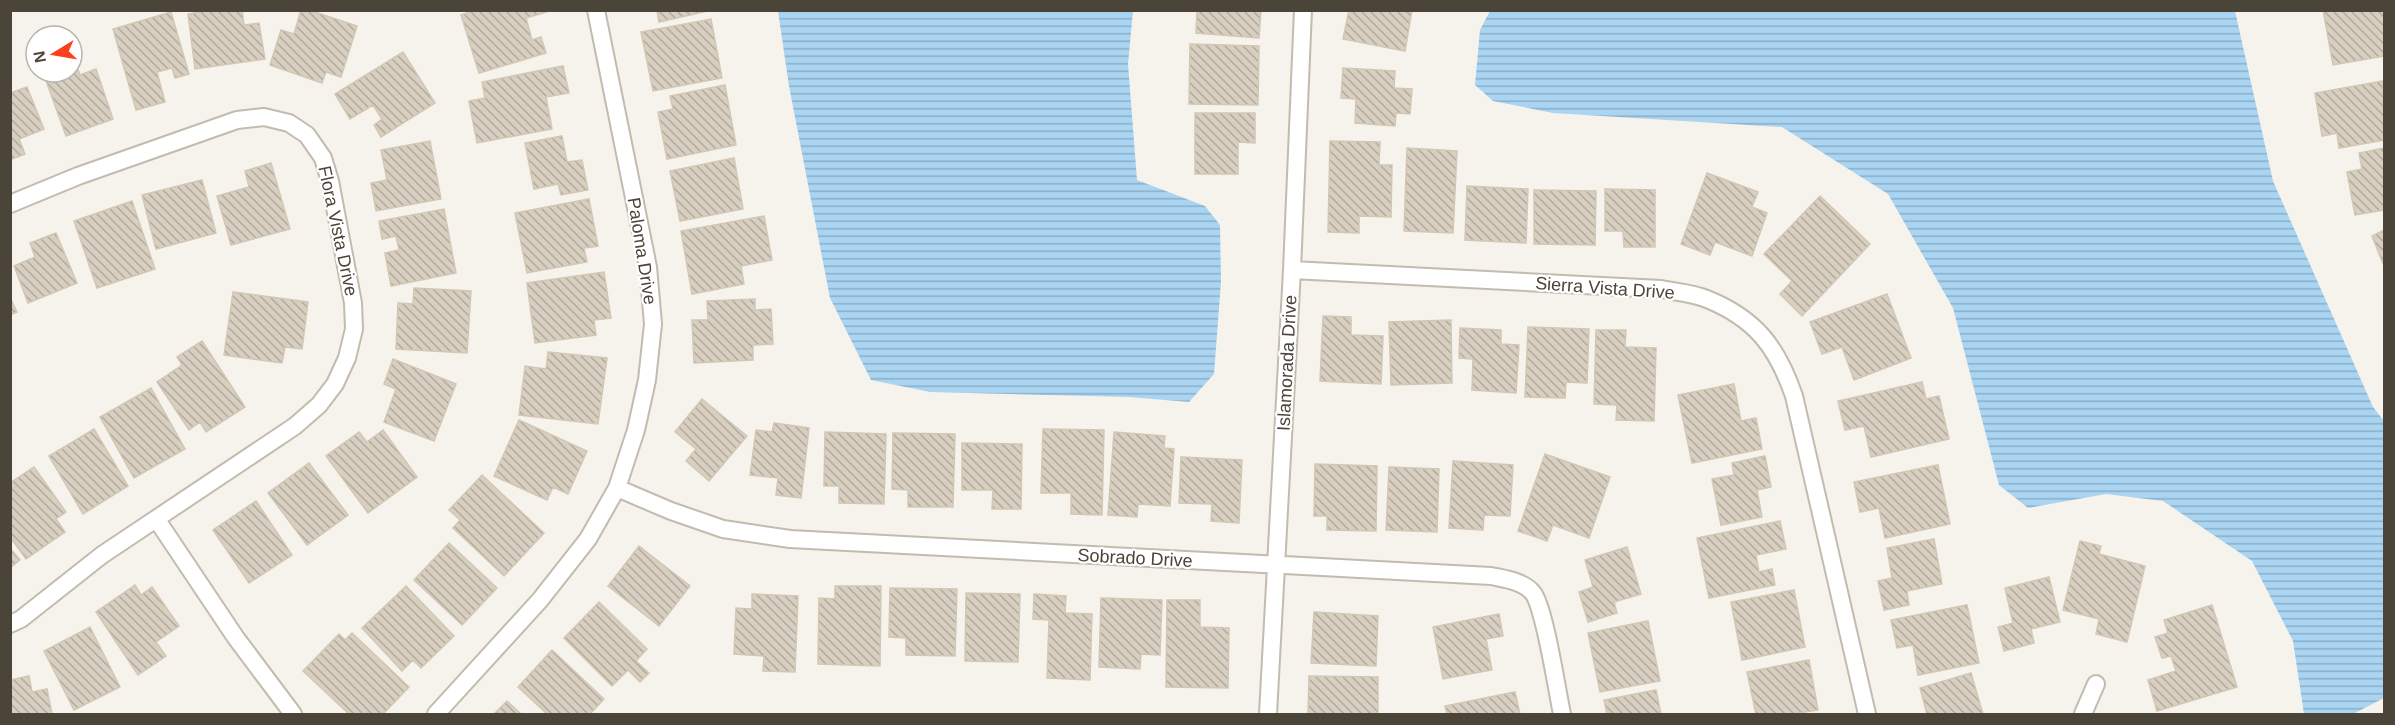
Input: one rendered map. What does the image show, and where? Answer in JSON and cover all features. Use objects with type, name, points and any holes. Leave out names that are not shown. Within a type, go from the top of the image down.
[{"type":"street","name":"Paloma Drive","points":[[436,714],[540,600],[588,539],[617,488],[636,430],[647,380],[653,324],[648,267],[596,10]]},
{"type":"street","name":"Islamorada Drive","points":[[1268,714],[1292,270],[1303,10]]},
{"type":"street","name":"Flora Vista Drive","points":[[10,204],[78,176],[237,120],[264,117],[289,123],[307,135],[322,158],[330,182],[353,303],[354,329],[347,358],[335,384],[319,405],[295,426],[102,555],[21,619],[10,624]]},
{"type":"street","name":"Sierra Vista Drive","points":[[1292,270],[1661,289],[1705,298],[1739,315],[1766,340],[1783,366],[1794,396],[1867,714]]},
{"type":"street","name":"Sobrado Drive","points":[[617,488],[723,530],[790,539],[1491,576],[1518,582],[1533,593],[1541,612],[1562,714]]},
{"type":"street","points":[[157,520],[236,638],[293,714]]},
{"type":"street","points":[[2083,714],[2096,684]]},
{"type":"water","points":[[778,11],[1133,11],[1128,64],[1137,180],[1205,206],[1220,225],[1221,282],[1214,374],[1189,402],[1129,397],[930,392],[871,380],[830,298],[789,86]]},
{"type":"water","points":[[1490,11],[2235,11],[2273,181],[2373,407],[2384,421],[2384,698],[2353,714],[2304,714],[2293,641],[2252,561],[2163,501],[2106,494],[2028,508],[1999,485],[1953,308],[1888,194],[1782,127],[1553,113],[1493,101],[1475,85],[1480,30]]},
{"type":"building","points":[[210,10],[242,10],[244,25],[259,23],[265,59],[195,69],[188,14]]},
{"type":"building","points":[[301,10],[309,10],[357,26],[341,77],[326,72],[322,83],[270,65],[281,30],[294,34]]},
{"type":"building","points":[[475,10],[553,10],[526,18],[532,40],[541,37],[546,53],[479,73],[461,15]]},
{"type":"building","points":[[657,10],[712,10],[659,22]]},
{"type":"building","points":[[1197,10],[1261,10],[1259,38],[1196,33]]},
{"type":"building","points":[[1349,10],[1412,10],[1405,51],[1343,39]]},
{"type":"building","points":[[2323,10],[2384,10],[2384,56],[2333,65]]},
{"type":"building","points":[[171,12],[189,74],[175,78],[172,68],[157,72],[165,102],[136,110],[113,29]]},
{"type":"building","points":[[711,19],[722,78],[653,91],[641,32]]},
{"type":"building","points":[[1190,44],[1259,46],[1258,105],[1189,104]]},
{"type":"building","points":[[403,52],[435,103],[381,137],[374,125],[382,119],[373,105],[350,119],[335,94]]},
{"type":"building","points":[[563,66],[569,93],[546,97],[552,129],[477,143],[469,101],[485,98],[482,82]]},
{"type":"building","points":[[1343,68],[1395,71],[1394,88],[1412,89],[1410,114],[1396,113],[1395,126],[1355,123],[1356,99],[1341,98]]},
{"type":"building","points":[[96,69],[113,119],[66,136],[47,84],[84,84],[84,74]]},
{"type":"building","points":[[2383,81],[2384,140],[2339,148],[2337,133],[2322,136],[2315,93]]},
{"type":"building","points":[[725,85],[736,145],[667,159],[658,112],[673,109],[670,96]]},
{"type":"building","points":[[27,87],[44,129],[19,139],[25,154],[10,160],[10,93]]},
{"type":"building","points":[[1195,113],[1255,113],[1255,143],[1238,142],[1238,174],[1195,174]]},
{"type":"building","points":[[562,136],[567,162],[582,160],[588,190],[561,195],[558,184],[534,189],[525,143]]},
{"type":"building","points":[[430,141],[441,199],[376,211],[371,183],[387,180],[381,150]]},
{"type":"building","points":[[1330,141],[1380,142],[1379,165],[1392,165],[1391,217],[1359,216],[1359,233],[1328,232]]},
{"type":"building","points":[[1407,148],[1457,151],[1453,233],[1404,231]]},
{"type":"building","points":[[2384,148],[2384,210],[2355,215],[2347,172],[2362,169],[2359,153]]},
{"type":"building","points":[[734,158],[743,209],[680,221],[670,171]]},
{"type":"building","points":[[271,163],[290,229],[231,245],[217,196],[249,187],[245,171]]},
{"type":"building","points":[[1707,173],[1758,192],[1752,207],[1767,213],[1752,256],[1715,242],[1710,255],[1681,244]]},
{"type":"building","points":[[202,180],[216,233],[156,249],[142,195]]},
{"type":"building","points":[[1467,186],[1528,189],[1526,243],[1465,240]]},
{"type":"building","points":[[1605,189],[1655,190],[1655,247],[1624,247],[1623,231],[1605,231]]},
{"type":"building","points":[[1534,190],[1596,191],[1595,245],[1534,244]]},
{"type":"building","points":[[1820,196],[1870,244],[1802,316],[1780,294],[1792,281],[1764,254]]},
{"type":"building","points":[[589,199],[598,246],[584,248],[587,262],[527,273],[515,213]]},
{"type":"building","points":[[132,201],[155,269],[97,288],[74,221]]},
{"type":"building","points":[[444,209],[456,273],[391,286],[385,253],[399,250],[396,236],[382,239],[379,221]]},
{"type":"building","points":[[764,216],[772,260],[741,266],[744,284],[692,294],[681,231]]},
{"type":"building","points":[[2384,230],[2384,266],[2372,236]]},
{"type":"building","points":[[56,233],[77,283],[28,303],[14,266],[35,257],[30,243]]},
{"type":"building","points":[[604,272],[611,318],[594,320],[596,335],[535,343],[527,283]]},
{"type":"building","points":[[414,288],[471,291],[467,353],[396,349],[398,303],[413,304]]},
{"type":"building","points":[[233,292],[308,302],[302,349],[285,347],[282,363],[224,355]]},
{"type":"building","points":[[1887,294],[1911,358],[1854,380],[1842,347],[1822,354],[1810,322]]},
{"type":"building","points":[[10,297],[17,312],[10,315]]},
{"type":"building","points":[[755,299],[755,310],[771,309],[773,344],[753,345],[753,360],[694,363],[692,320],[708,320],[707,301]]},
{"type":"building","points":[[1323,316],[1351,317],[1351,335],[1383,336],[1381,384],[1320,381]]},
{"type":"building","points":[[1451,320],[1452,383],[1391,385],[1389,322]]},
{"type":"building","points":[[1528,327],[1589,329],[1587,383],[1566,382],[1565,398],[1525,397]]},
{"type":"building","points":[[1460,328],[1501,330],[1501,344],[1519,345],[1516,393],[1472,390],[1473,359],[1459,358]]},
{"type":"building","points":[[1596,330],[1626,330],[1625,347],[1656,348],[1654,421],[1616,420],[1617,405],[1594,404]]},
{"type":"building","points":[[202,341],[245,407],[206,432],[200,422],[189,430],[157,382],[182,365],[177,357]]},
{"type":"building","points":[[548,352],[607,358],[598,424],[519,415],[525,366],[546,369]]},
{"type":"building","points":[[393,359],[456,384],[434,441],[384,422],[396,389],[384,384]]},
{"type":"building","points":[[1922,382],[1926,399],[1939,396],[1949,439],[1871,457],[1864,426],[1845,430],[1838,401]]},
{"type":"building","points":[[1734,384],[1741,421],[1756,418],[1762,449],[1692,463],[1678,395]]},
{"type":"building","points":[[151,388],[185,449],[134,478],[100,417]]},
{"type":"building","points":[[702,399],[747,436],[709,481],[686,461],[696,449],[675,432]]},
{"type":"building","points":[[519,420],[587,451],[568,494],[553,487],[547,500],[494,476]]},
{"type":"building","points":[[774,423],[809,428],[801,498],[776,495],[778,478],[750,475],[756,430],[772,432]]},
{"type":"building","points":[[94,429],[128,486],[83,514],[49,456]]},
{"type":"building","points":[[1043,429],[1104,430],[1102,515],[1071,514],[1071,493],[1041,493]]},
{"type":"building","points":[[383,430],[417,477],[368,513],[326,456],[359,432],[367,442]]},
{"type":"building","points":[[825,432],[886,434],[884,504],[839,503],[839,486],[824,486]]},
{"type":"building","points":[[1114,432],[1165,436],[1164,448],[1174,449],[1170,506],[1138,504],[1137,517],[1108,515]]},
{"type":"building","points":[[893,433],[955,434],[953,507],[908,507],[908,490],[892,489]]},
{"type":"building","points":[[962,443],[1022,444],[1021,509],[992,509],[993,490],[962,490]]},
{"type":"building","points":[[1545,454],[1610,477],[1589,538],[1553,525],[1547,541],[1518,531]]},
{"type":"building","points":[[1765,456],[1771,487],[1757,490],[1762,517],[1721,525],[1712,479],[1734,475],[1732,463]]},
{"type":"building","points":[[1181,457],[1242,460],[1239,523],[1211,521],[1212,504],[1179,503]]},
{"type":"building","points":[[1453,461],[1513,465],[1510,516],[1484,515],[1483,530],[1449,528]]},
{"type":"building","points":[[309,463],[348,515],[307,545],[268,493]]},
{"type":"building","points":[[1315,464],[1377,466],[1376,531],[1327,530],[1327,516],[1314,516]]},
{"type":"building","points":[[1938,465],[1950,524],[1885,538],[1879,508],[1860,512],[1854,482]]},
{"type":"building","points":[[34,467],[66,512],[56,519],[65,532],[26,559],[10,537],[10,483]]},
{"type":"building","points":[[1389,467],[1439,469],[1437,532],[1386,530]]},
{"type":"building","points":[[482,475],[544,533],[504,576],[453,528],[460,520],[449,510]]},
{"type":"building","points":[[256,501],[292,555],[249,583],[213,530]]},
{"type":"building","points":[[1780,521],[1786,549],[1756,555],[1759,572],[1772,569],[1775,585],[1709,598],[1697,538]]},
{"type":"building","points":[[1934,539],[1942,584],[1907,591],[1909,605],[1884,610],[1878,581],[1892,578],[1887,548]]},
{"type":"building","points":[[2080,541],[2101,546],[2099,554],[2145,566],[2127,642],[2096,634],[2099,619],[2063,610]]},
{"type":"building","points":[[449,543],[497,588],[462,625],[414,580]]},
{"type":"building","points":[[639,546],[690,586],[659,626],[608,586]]},
{"type":"building","points":[[1627,547],[1641,594],[1614,602],[1617,613],[1588,622],[1579,592],[1593,587],[1585,560]]},
{"type":"building","points":[[10,548],[20,560],[10,568]]},
{"type":"building","points":[[2049,577],[2060,622],[2031,629],[2034,643],[2004,651],[1998,627],[2013,623],[2005,588]]},
{"type":"building","points":[[135,585],[141,595],[152,587],[179,626],[156,642],[166,656],[138,675],[96,612]]},
{"type":"building","points":[[406,586],[454,636],[421,668],[413,660],[402,671],[362,628]]},
{"type":"building","points":[[835,586],[881,586],[880,666],[818,664],[819,598],[835,599]]},
{"type":"building","points":[[890,588],[957,589],[955,656],[906,655],[906,638],[889,637]]},
{"type":"building","points":[[1794,590],[1805,647],[1742,660],[1731,602]]},
{"type":"building","points":[[966,593],[1020,594],[1018,662],[965,661]]},
{"type":"building","points":[[752,594],[798,596],[795,672],[763,671],[764,656],[734,654],[736,608],[752,609]]},
{"type":"building","points":[[1034,594],[1066,596],[1065,613],[1092,614],[1090,680],[1047,678],[1049,620],[1033,619]]},
{"type":"building","points":[[1101,598],[1162,600],[1160,655],[1141,654],[1140,669],[1099,667]]},
{"type":"building","points":[[1167,600],[1200,600],[1200,627],[1229,628],[1228,688],[1166,687]]},
{"type":"building","points":[[599,602],[647,649],[636,661],[649,673],[640,682],[628,670],[612,686],[564,638]]},
{"type":"building","points":[[1967,605],[1979,663],[1918,675],[1913,645],[1897,648],[1891,620]]},
{"type":"building","points":[[2212,605],[2237,687],[2157,711],[2148,680],[2176,671],[2171,656],[2162,658],[2155,637],[2168,633],[2164,620]]},
{"type":"building","points":[[1314,612],[1378,616],[1376,666],[1311,663]]},
{"type":"building","points":[[1499,614],[1503,636],[1486,639],[1492,670],[1443,679],[1433,627]]},
{"type":"building","points":[[1648,621],[1660,681],[1600,692],[1588,633]]},
{"type":"building","points":[[90,627],[120,687],[74,710],[44,651]]},
{"type":"building","points":[[352,633],[409,687],[383,714],[367,712],[349,714],[303,671],[339,634],[345,640]]},
{"type":"building","points":[[552,650],[604,699],[590,714],[547,714],[518,687]]},
{"type":"building","points":[[1809,660],[1818,710],[1793,714],[1756,714],[1747,672]]},
{"type":"building","points":[[1971,673],[1983,714],[1927,714],[1920,688]]},
{"type":"building","points":[[29,676],[32,692],[47,689],[52,714],[10,714],[10,680]]},
{"type":"building","points":[[1309,676],[1378,677],[1378,714],[1308,714]]},
{"type":"building","points":[[1656,690],[1661,714],[1607,714],[1604,700]]},
{"type":"building","points":[[1515,692],[1520,714],[1447,714],[1445,706]]},
{"type":"building","points":[[507,701],[521,714],[494,714]]}]
